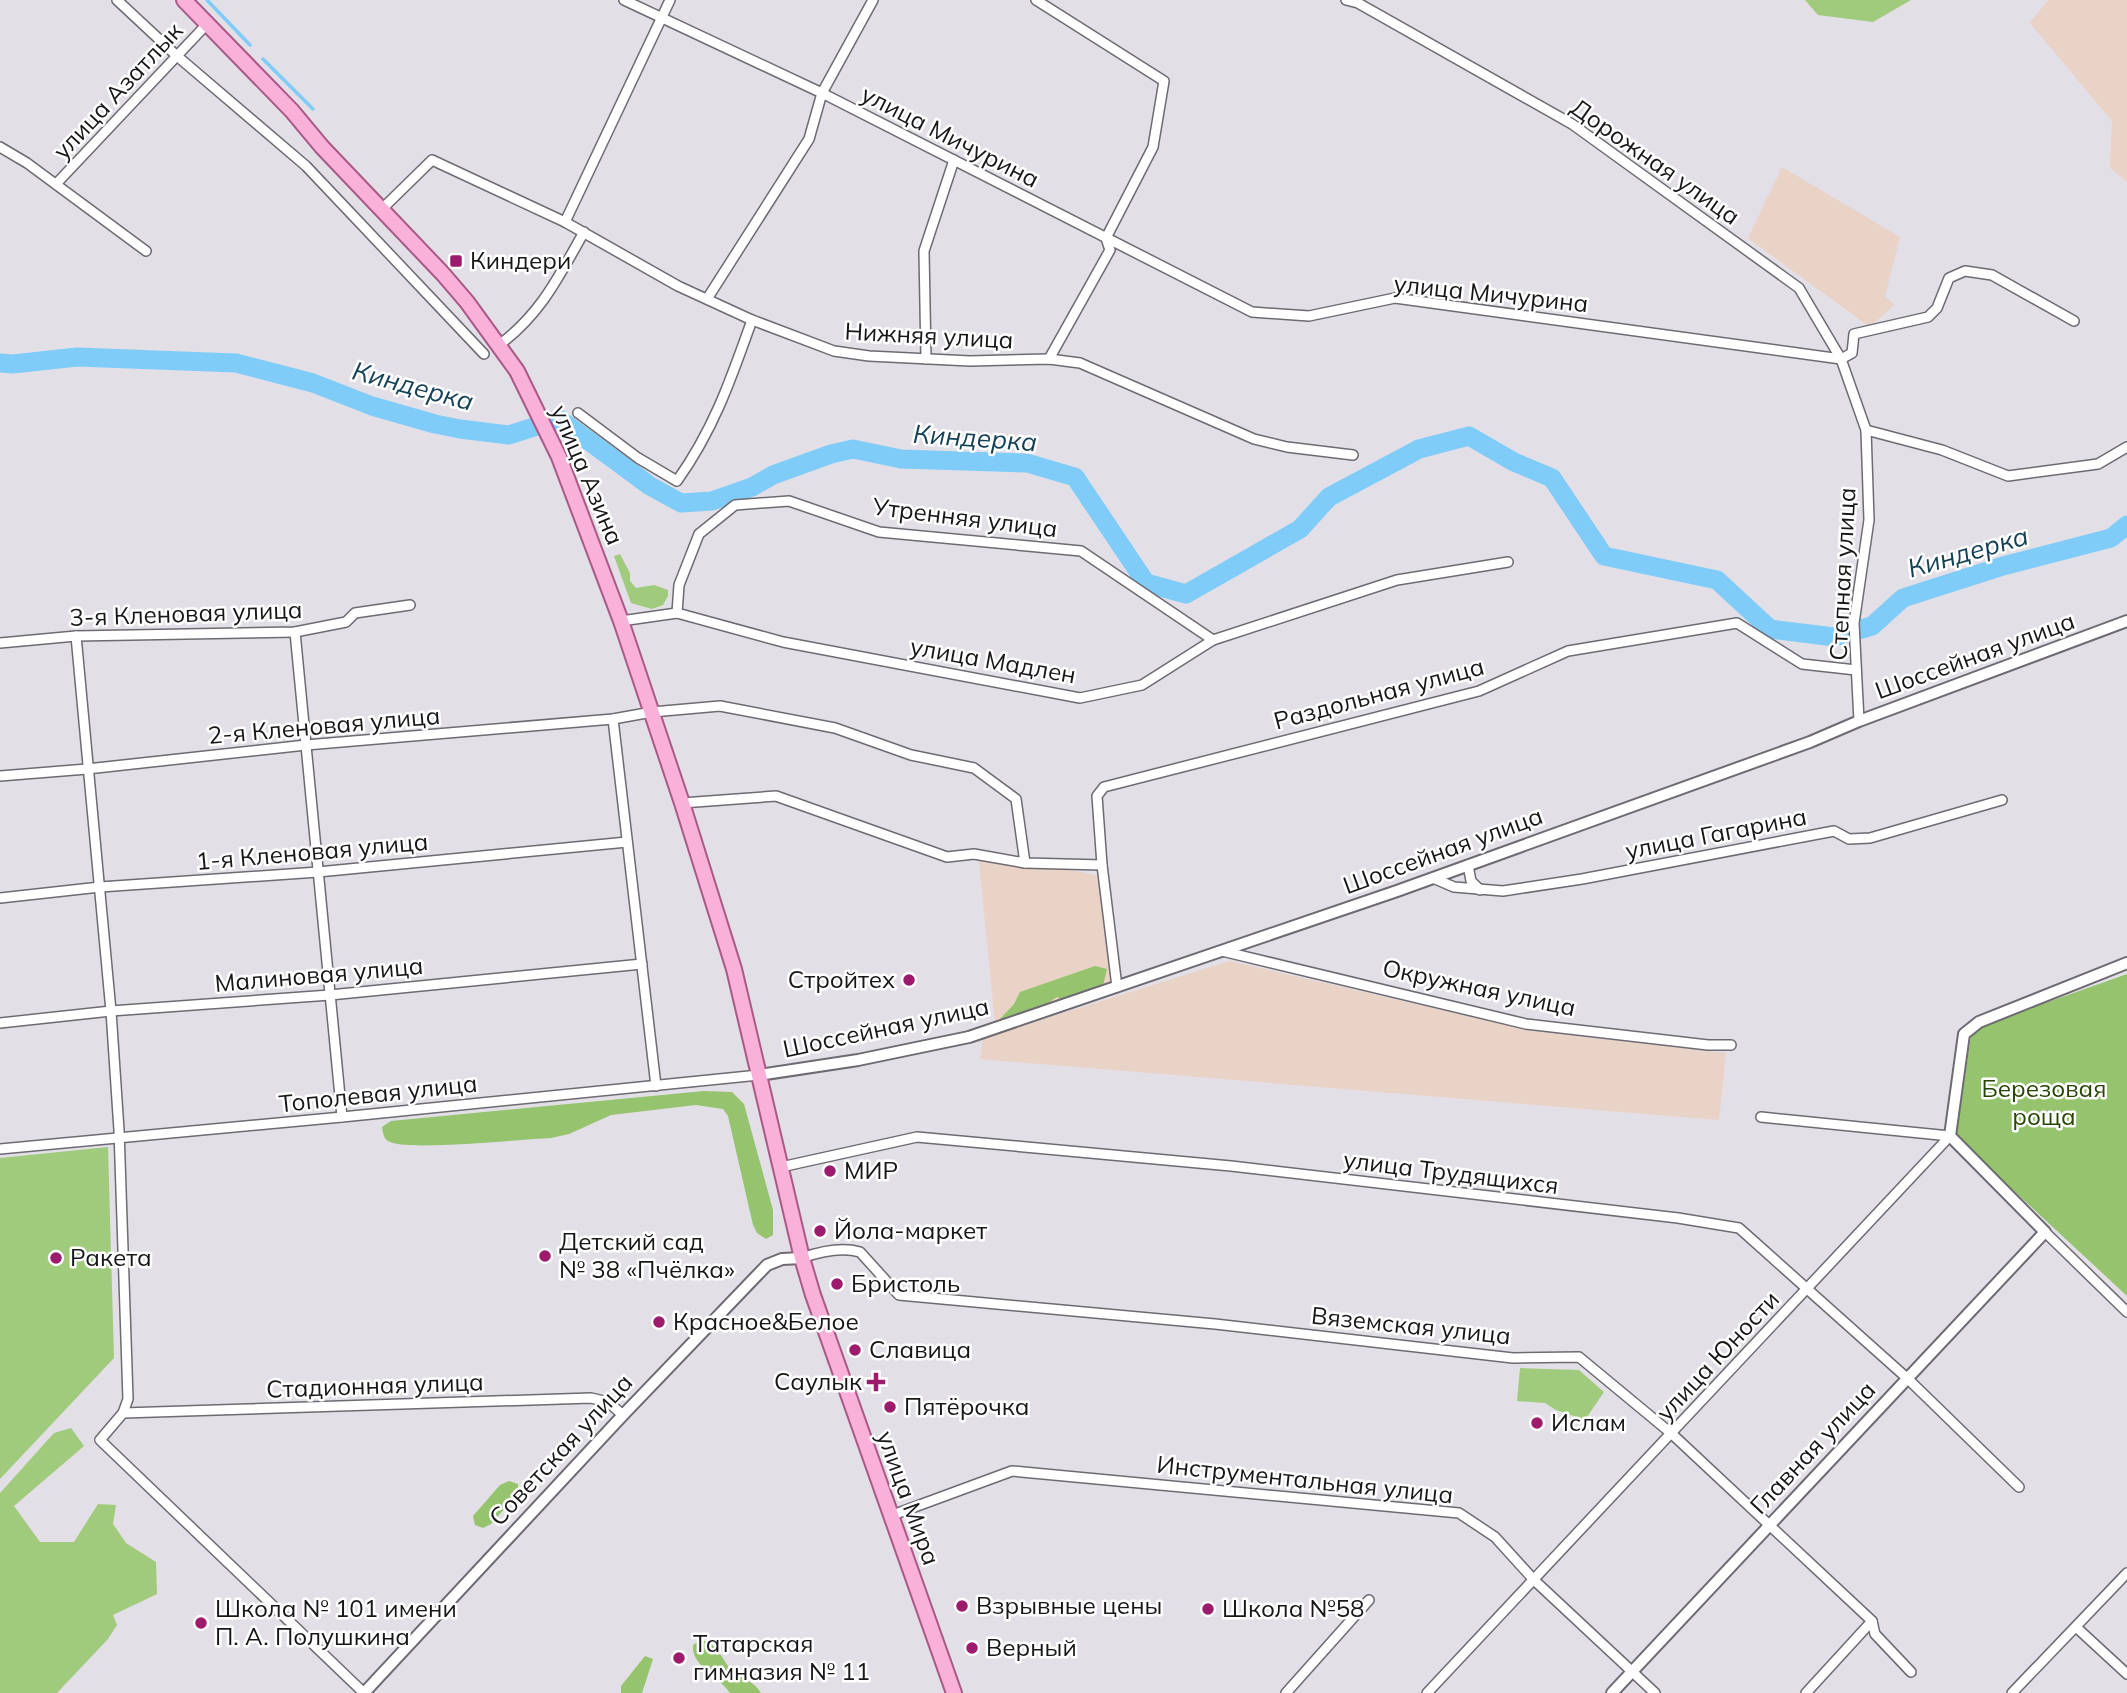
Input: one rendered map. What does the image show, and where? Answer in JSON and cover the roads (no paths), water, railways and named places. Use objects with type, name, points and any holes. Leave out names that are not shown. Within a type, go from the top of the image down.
[{"type":"main road","name":"улица Азина","points":[[184,0],[292,111],[322,147],[443,274],[517,371],[559,457],[621,621],[725,938],[759,1074]]},
{"type":"main road","name":"улица Мира","points":[[759,1074],[802,1258],[954,1693]]},
{"type":"street","points":[[117,0],[177,56],[306,166],[484,354]]},
{"type":"street","name":"улица Мичурина","points":[[624,0],[822,93],[1252,312],[1310,316],[1395,299],[1842,359]]},
{"type":"street","points":[[565,222],[670,0]]},
{"type":"street","points":[[707,299],[809,139],[822,93],[873,0]]},
{"type":"street","points":[[1035,0],[1164,81],[1153,147],[1106,238],[1110,250],[1049,359]]},
{"type":"street","name":"Дорожная улица","points":[[1346,0],[1358,3],[1572,124],[1799,288],[1842,359],[1866,430]]},
{"type":"street","name":"улица Азатлык","points":[[56,184],[207,24]]},
{"type":"street","points":[[0,147],[56,184],[146,251]]},
{"type":"street","name":"Нижняя улица","points":[[381,210],[432,160],[565,222],[678,286],[752,320],[834,351],[926,359],[1049,359],[1080,363],[1254,439],[1287,447],[1353,455]]},
{"type":"street","points":[[926,359],[924,251],[954,160]]},
{"type":"street","points":[[499,345],[520,330],[537,311],[584,232]]},
{"type":"street","points":[[1842,359],[1852,352],[1854,334],[1928,317],[1937,308],[1950,278],[1965,271],[1992,275],[2074,321]]},
{"type":"street","points":[[578,413],[638,458],[677,481],[724,400],[752,320]]},
{"type":"street","points":[[1866,430],[1942,450],[2008,476],[2098,464],[2127,447]]},
{"type":"street","name":"Степная улица","points":[[1859,721],[1854,623],[1869,520],[1866,430]]},
{"type":"street","name":"Утренняя улица","points":[[677,613],[679,585],[699,534],[735,505],[789,501],[879,532],[1081,551],[1213,640]]},
{"type":"street","name":"улица Мадлен","points":[[621,621],[677,613],[783,642],[1080,698],[1142,685],[1213,640],[1396,580],[1508,562]]},
{"type":"street","name":"3-я Кленовая улица","points":[[0,643],[76,636],[295,632],[346,622],[355,612],[410,605]]},
{"type":"street","name":"Шоссейная улица","points":[[759,1074],[858,1060],[969,1037],[1433,878],[1811,742],[1859,721],[2127,621]]},
{"type":"street","name":"Раздольная улица","points":[[1117,987],[1102,865],[1097,796],[1104,786],[1479,691],[1568,652],[1737,623],[1802,664],[1856,670]]},
{"type":"street","points":[[295,632],[342,1118]]},
{"type":"street","points":[[76,636],[111,1011],[128,1399],[123,1413],[100,1440],[364,1693]]},
{"type":"street","name":"2-я Кленовая улица","points":[[0,776],[306,745],[612,719],[652,712],[720,706],[835,728],[911,755],[974,768],[1016,799],[1025,863]]},
{"type":"street","points":[[612,719],[656,1086]]},
{"type":"street","points":[[682,803],[776,796],[947,857],[974,854],[1025,863],[1102,865]]},
{"type":"street","name":"улица Гагарина","points":[[1433,878],[1454,887],[1503,891],[1582,879],[1834,831],[1849,839],[1870,838],[2002,800]]},
{"type":"street","name":"1-я Кленовая улица","points":[[0,898],[100,887],[318,872],[627,842]]},
{"type":"street","points":[[1468,865],[1471,881],[1482,891]]},
{"type":"street","name":"Окружная улица","points":[[1222,951],[1526,1024],[1708,1045],[1731,1045]]},
{"type":"street","points":[[1950,1136],[1964,1034],[1979,1022],[2127,963]]},
{"type":"street","name":"Малиновая улица","points":[[0,1023],[111,1011],[330,995],[642,964]]},
{"type":"street","name":"Тополевая улица","points":[[0,1149],[342,1118],[759,1074]]},
{"type":"street","points":[[1761,1116],[1950,1136],[2127,1312]]},
{"type":"street","name":"улица Юности","points":[[1427,1693],[1950,1136]]},
{"type":"street","name":"улица Трудящихся","points":[[781,1167],[917,1137],[1231,1167],[1678,1218],[1739,1228],[1908,1379],[2019,1487]]},
{"type":"street","name":"Главная улица","points":[[1612,1693],[2045,1232]]},
{"type":"street","name":"Вяземская улица","points":[[802,1258],[851,1249],[860,1252],[900,1295],[1215,1324],[1513,1358],[1578,1357],[1672,1434],[1770,1524],[1872,1621],[1875,1634],[1911,1672]]},
{"type":"street","name":"Советская улица","points":[[364,1693],[766,1265],[782,1259],[802,1258]]},
{"type":"street","name":"Стадионная улица","points":[[123,1413],[591,1398],[608,1402],[623,1415]]},
{"type":"street","name":"Инструментальная улица","points":[[890,1516],[1012,1471],[1459,1513],[1495,1537],[1534,1580],[1655,1693]]},
{"type":"street","points":[[2012,1693],[2127,1573]]},
{"type":"street","points":[[1286,1693],[1369,1600]]},
{"type":"street","points":[[1806,1693],[1872,1621]]},
{"type":"street","points":[[2076,1627],[2127,1674]]},
{"type":"waterway","points":[[207,0],[250,45]]},
{"type":"waterway","points":[[263,59],[313,109]]},
{"type":"waterway","name":"Киндерка","points":[[0,363],[77,357],[236,363],[313,383],[372,406],[460,429],[509,435],[559,419],[650,486],[681,503],[712,501],[752,487],[773,475],[853,449],[901,459],[1027,463],[1075,477],[1146,583],[1186,594],[1300,529],[1329,497],[1419,449],[1469,436],[1514,462],[1552,478],[1604,556],[1717,580],[1770,629],[1834,637],[1872,626],[1903,598],[2003,566],[2111,538],[2127,525]]},
{"type":"place","name":"Киндери","points":[[456,261]]},
{"type":"place","name":"Стройтех","points":[[909,980]]},
{"type":"place","name":"МИР","points":[[830,1171]]},
{"type":"place","name":"Йола-маркет","points":[[820,1231]]},
{"type":"place","name":"Детский сад № 38 «Пчёлка»","points":[[545,1256]]},
{"type":"place","name":"Ракета","points":[[56,1258]]},
{"type":"place","name":"Бристоль","points":[[837,1284]]},
{"type":"place","name":"Красное&Белое","points":[[659,1322]]},
{"type":"place","name":"Славица","points":[[855,1350]]},
{"type":"place","name":"Саулык","points":[[876,1382]]},
{"type":"place","name":"Пятёрочка","points":[[890,1407]]},
{"type":"place","name":"Ислам","points":[[1537,1423]]},
{"type":"place","name":"Взрывные цены","points":[[962,1606]]},
{"type":"place","name":"Школа №58","points":[[1208,1609]]},
{"type":"place","name":"Школа № 101 имени П. А. Полушкина","points":[[201,1623]]},
{"type":"place","name":"Верный","points":[[972,1648]]},
{"type":"place","name":"Татарская гимназия № 11","points":[[679,1658]]},
{"type":"park label","name":"Березовая роща","points":[[2044,1103]]}]
